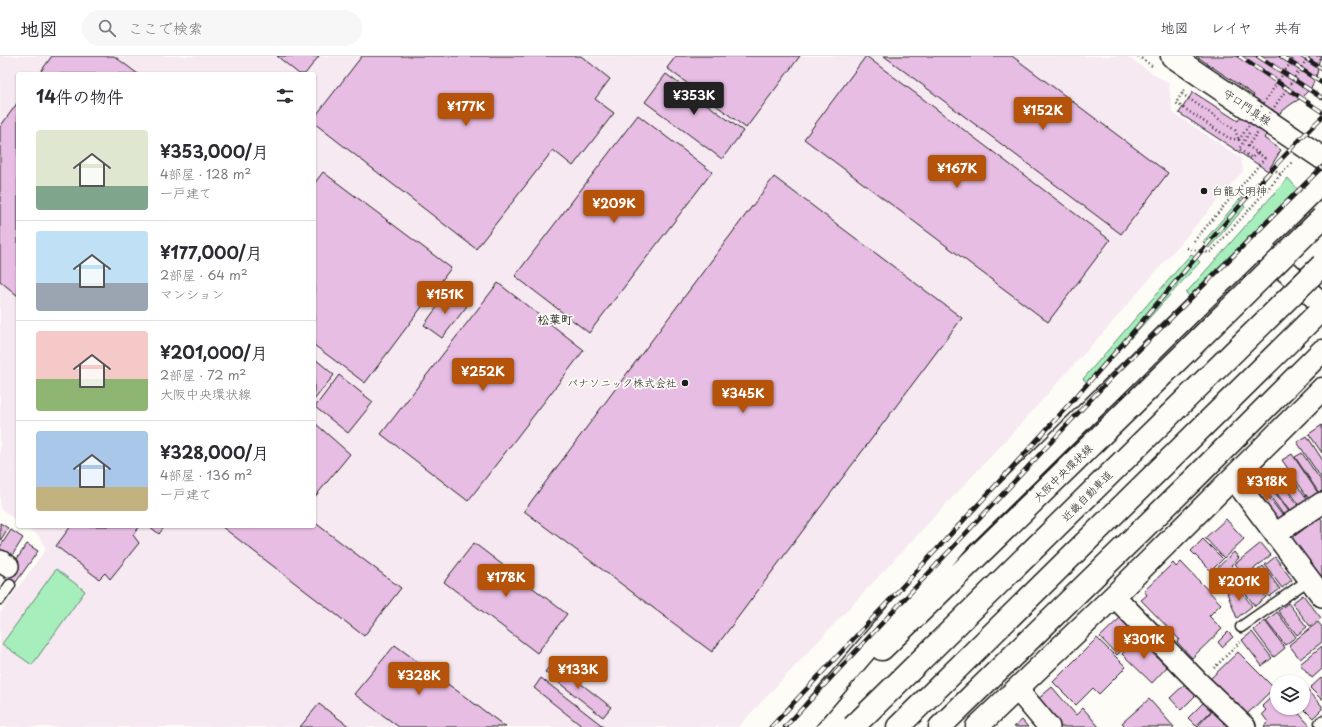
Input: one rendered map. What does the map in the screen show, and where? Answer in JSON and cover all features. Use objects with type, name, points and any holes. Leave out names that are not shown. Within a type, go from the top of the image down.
[{"type":"main road","name":"守口門真線","points":[[1172,56],[1322,158]]},
{"type":"main road","points":[[801,727],[959,540],[1322,182]]},
{"type":"main road","name":"大阪中央環状線","points":[[801,727],[1130,408],[1322,218]]},
{"type":"main road","points":[[1258,245],[1322,304]]},
{"type":"main road","name":"近畿自動車道","points":[[853,727],[1322,265]]},
{"type":"main road","points":[[898,727],[1322,309]]},
{"type":"main road","points":[[940,727],[1196,477],[1322,351]]},
{"type":"main road","points":[[977,727],[1114,596],[1322,389]]},
{"type":"street","points":[[1233,478],[1322,596]]},
{"type":"street","points":[[1275,534],[1322,503]]},
{"type":"street","points":[[1114,596],[1199,683],[1246,727]]},
{"type":"street","points":[[1017,689],[1048,727]]},
{"type":"lane","points":[[0,599],[6,571]]},
{"type":"lane","points":[[1241,627],[1310,579]]},
{"type":"path","points":[[1240,140],[1295,56]]},
{"type":"path","points":[[1194,241],[1265,158],[1248,146],[1310,56]]},
{"type":"path","points":[[1185,88],[1176,103],[1229,138],[1240,140]]},
{"type":"path","points":[[1182,94],[1235,130],[1240,140]]},
{"type":"path","points":[[1250,133],[1239,149],[1252,158],[1257,152]]},
{"type":"path","points":[[1187,248],[1210,253],[1292,162]]},
{"type":"path","points":[[1236,192],[1244,199],[1265,175],[1274,169],[1280,174]]},
{"type":"path","points":[[1199,683],[1240,643],[1241,627]]},
{"type":"shaded area","name":"パナソニック株式会社","points":[[0,56],[1126,56],[1169,84],[1172,112],[1241,158],[1243,171],[1108,327],[1006,440],[738,727],[0,727],[0,613],[46,549],[39,536],[26,528],[316,528],[316,72],[16,72],[16,520],[0,508]]},
{"type":"green space","points":[[1288,178],[1299,191],[1193,300],[1186,293]]},
{"type":"green space","points":[[1240,199],[1245,207],[1209,248],[1203,242]]},
{"type":"green space","points":[[1191,254],[1200,262],[1089,384],[1083,379]]},
{"type":"green space","points":[[56,569],[85,591],[32,665],[2,644]]},
{"type":"building","points":[[52,56],[114,56],[135,72],[40,72]]},
{"type":"building","points":[[277,56],[319,56],[307,72],[297,72]]},
{"type":"building","points":[[362,56],[581,56],[610,79],[595,99],[614,113],[573,166],[553,150],[476,249],[316,125],[316,115]]},
{"type":"building","points":[[676,56],[800,56],[746,128],[667,68]]},
{"type":"building","points":[[866,56],[1110,240],[1048,322],[804,139]]},
{"type":"building","points":[[884,56],[1012,56],[1168,173],[1121,234]]},
{"type":"building","points":[[1196,56],[1322,56],[1319,61],[1317,74],[1311,88],[1301,98],[1280,113],[1264,138],[1281,150],[1268,171],[1179,113],[1193,92],[1238,121],[1254,95]]},
{"type":"building","points":[[666,74],[743,131],[722,159],[645,102]]},
{"type":"building","points":[[16,105],[16,294],[0,281],[0,127]]},
{"type":"building","points":[[638,115],[712,172],[589,333],[515,276]]},
{"type":"building","points":[[323,172],[451,268],[365,383],[316,346],[316,181]]},
{"type":"building","points":[[774,177],[962,318],[712,652],[524,511]]},
{"type":"building","points":[[498,283],[584,350],[468,501],[381,434]]},
{"type":"building","points":[[448,292],[467,306],[442,338],[424,325]]},
{"type":"building","points":[[316,360],[334,375],[316,398]]},
{"type":"building","points":[[339,375],[373,402],[348,433],[316,408],[316,406]]},
{"type":"building","points":[[316,424],[350,454],[316,496]]},
{"type":"building","points":[[1322,425],[1322,453],[1309,434]]},
{"type":"building","points":[[1307,436],[1322,459],[1322,479],[1297,442]]},
{"type":"building","points":[[1302,453],[1322,482],[1322,491],[1319,493],[1295,457]]},
{"type":"building","points":[[1292,454],[1318,493],[1309,499],[1282,460]]},
{"type":"building","points":[[1288,473],[1308,500],[1300,506],[1280,478]]},
{"type":"building","points":[[1279,479],[1299,507],[1291,513],[1271,485]]},
{"type":"building","points":[[1258,483],[1283,516],[1275,521],[1251,488]]},
{"type":"building","points":[[1270,486],[1290,513],[1285,517],[1265,489]]},
{"type":"building","points":[[1320,517],[1322,520],[1322,578],[1318,581],[1288,541]]},
{"type":"building","points":[[1226,519],[1244,539],[1224,558],[1205,538]]},
{"type":"building","points":[[0,523],[8,528],[0,541]]},
{"type":"building","points":[[316,524],[401,588],[364,636],[224,528],[316,528]]},
{"type":"building","points":[[70,528],[138,528],[133,535],[139,543],[110,579],[105,573],[99,579],[56,546]]},
{"type":"building","points":[[152,528],[164,528],[159,534]]},
{"type":"building","points":[[11,530],[23,538],[8,562],[0,557],[0,547]]},
{"type":"building","points":[[1203,539],[1223,559],[1211,571],[1191,551]]},
{"type":"building","points":[[474,543],[567,614],[537,653],[444,582]]},
{"type":"building","points":[[1261,543],[1271,555],[1245,576],[1235,564]]},
{"type":"building","points":[[27,544],[38,551],[14,585],[4,578]]},
{"type":"building","points":[[1234,552],[1239,558],[1231,565],[1241,576],[1227,590],[1212,573]]},
{"type":"building","points":[[1275,557],[1292,580],[1282,588],[1265,565]]},
{"type":"building","points":[[1181,562],[1221,604],[1209,616],[1222,629],[1192,658],[1177,642],[1179,639],[1141,600],[1147,595],[1144,591],[1173,563],[1176,567]]},
{"type":"building","points":[[1263,566],[1280,589],[1269,597],[1252,575]]},
{"type":"building","points":[[1249,576],[1266,597],[1255,606],[1238,584]]},
{"type":"building","points":[[1237,586],[1252,606],[1237,618],[1227,593]]},
{"type":"building","points":[[1303,595],[1321,618],[1310,626],[1292,603]]},
{"type":"building","points":[[1288,603],[1307,627],[1297,635],[1278,611]]},
{"type":"building","points":[[1277,612],[1296,637],[1285,645],[1266,621]]},
{"type":"building","points":[[1121,617],[1138,634],[1117,655],[1100,637]]},
{"type":"building","points":[[1265,621],[1285,648],[1274,657],[1254,630]]},
{"type":"building","points":[[1318,622],[1322,627],[1322,642],[1300,659],[1289,645]]},
{"type":"building","points":[[1228,632],[1233,637],[1222,647],[1218,642]]},
{"type":"building","points":[[1252,632],[1272,658],[1262,666],[1242,640]]},
{"type":"building","points":[[1097,638],[1126,667],[1099,694],[1093,688],[1076,705],[1053,682]]},
{"type":"building","points":[[1137,638],[1167,667],[1152,683],[1122,654]]},
{"type":"building","points":[[395,645],[506,727],[399,727],[354,694]]},
{"type":"building","points":[[1322,646],[1322,669],[1312,678],[1300,664]]},
{"type":"building","points":[[1238,652],[1270,684],[1270,692],[1246,715],[1210,679]]},
{"type":"building","points":[[553,662],[611,707],[603,717],[545,672]]},
{"type":"building","points":[[541,678],[604,727],[583,727],[534,688]]},
{"type":"building","points":[[1321,678],[1322,679],[1322,700],[1310,688]]},
{"type":"building","points":[[1186,683],[1197,694],[1181,710],[1170,698]]},
{"type":"building","points":[[1052,687],[1076,715],[1083,708],[1099,727],[1060,727],[1037,700]]},
{"type":"building","points":[[1310,693],[1322,706],[1322,709],[1313,718],[1310,715]]},
{"type":"building","points":[[1149,699],[1174,727],[1126,727],[1122,723]]},
{"type":"building","points":[[1270,699],[1270,715],[1300,715],[1311,727],[1265,727],[1264,726],[1268,722],[1262,714],[1266,710],[1262,706]]},
{"type":"building","points":[[1204,702],[1212,710],[1196,726],[1188,718]]},
{"type":"building","points":[[319,704],[350,727],[300,727]]},
{"type":"building","points":[[1212,711],[1228,727],[1197,727]]},
{"type":"building","points":[[1022,720],[1028,727],[1014,727]]},
{"type":"railway","points":[[1239,56],[1322,112]]},
{"type":"railway","points":[[1258,56],[1322,98]]},
{"type":"railway","points":[[1281,56],[1322,83]]},
{"type":"railway","points":[[1302,56],[1322,69]]},
{"type":"railway","points":[[771,727],[1028,450],[1138,326],[1267,174],[1322,117]]},
{"type":"railway","points":[[785,727],[1109,380],[1322,167]]},
{"type":"place","name":"白龍大明神","points":[[1204,191]]},
{"type":"place","name":"パナソニック株式会社","points":[[685,383]]},
{"type":"district","name":"松葉町","points":[[555,320]]}]
